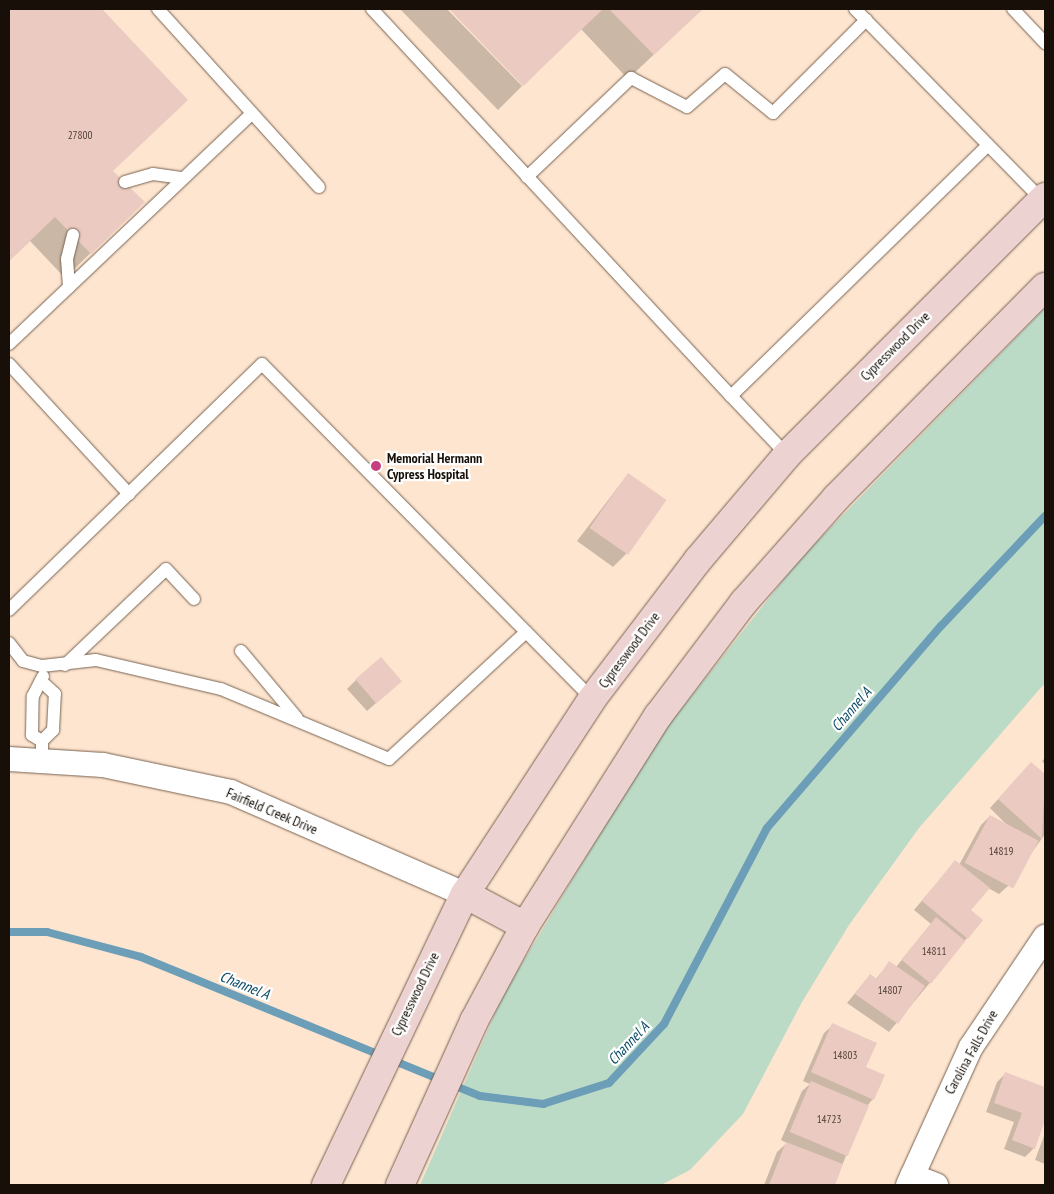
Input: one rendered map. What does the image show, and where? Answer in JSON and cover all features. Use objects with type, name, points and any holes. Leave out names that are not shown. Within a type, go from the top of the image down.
[{"type":"main road","name":"Cypresswood Drive","points":[[326,1185],[419,982],[465,894],[592,699],[698,560],[787,455],[1044,200]]},
{"type":"main road","points":[[400,1185],[474,1021],[525,926],[658,716],[744,602],[850,484],[1045,287]]},
{"type":"main road","points":[[465,894],[525,926]]},
{"type":"street","name":"Fairfield Creek Drive","points":[[9,759],[42,750],[160,774],[231,792],[465,894]]},
{"type":"street","name":"Carolina Falls Drive","points":[[910,1180],[971,1047],[1045,937]]},
{"type":"street","points":[[910,1180],[936,1185]]},
{"type":"lane","points":[[372,9],[787,455]]},
{"type":"lane","points":[[855,9],[1044,200]]},
{"type":"lane","points":[[1014,9],[1045,43]]},
{"type":"lane","points":[[165,11],[252,113],[319,186]]},
{"type":"lane","points":[[527,177],[631,78],[687,107],[725,74],[773,113],[866,20]]},
{"type":"lane","points":[[9,344],[252,113]]},
{"type":"lane","points":[[731,396],[988,145]]},
{"type":"lane","points":[[125,182],[153,174],[183,178]]},
{"type":"lane","points":[[69,287],[67,259],[72,235]]},
{"type":"lane","points":[[9,610],[262,364],[592,699]]},
{"type":"lane","points":[[11,371],[128,494]]},
{"type":"lane","points":[[65,665],[166,569],[194,599]]},
{"type":"lane","points":[[9,643],[23,661],[42,666],[65,665],[96,660],[221,689],[389,759],[526,632]]},
{"type":"lane","points":[[241,651],[300,721]]},
{"type":"lane","points":[[42,666],[43,683],[33,696],[32,735],[42,750],[53,730],[55,694],[43,683]]},
{"type":"green space","points":[[1045,308],[1045,683],[919,828],[849,925],[802,1002],[743,1114],[690,1170],[661,1185],[420,1185],[503,995],[655,742],[800,559]]},
{"type":"building","points":[[9,9],[102,9],[188,100],[113,171],[145,202],[91,254],[55,217],[9,261]]},
{"type":"building","points":[[449,9],[603,9],[523,86]]},
{"type":"building","points":[[609,9],[703,9],[654,55]]},
{"type":"building","points":[[628,473],[667,500],[628,555],[590,528]]},
{"type":"building","points":[[381,657],[402,681],[376,703],[355,679]]},
{"type":"building","points":[[1031,762],[1045,774],[1042,839],[998,799]]},
{"type":"building","points":[[990,815],[1039,841],[1013,889],[965,863]]},
{"type":"building","points":[[955,860],[990,888],[971,910],[983,920],[968,939],[922,901]]},
{"type":"building","points":[[936,917],[966,941],[931,984],[901,960]]},
{"type":"building","points":[[889,961],[925,986],[898,1024],[855,994],[870,974],[877,979]]},
{"type":"building","points":[[832,1023],[877,1043],[866,1067],[885,1075],[874,1100],[811,1072]]},
{"type":"building","points":[[1005,1072],[1045,1087],[1045,1120],[1035,1149],[1012,1140],[1022,1113],[994,1103]]},
{"type":"building","points":[[811,1081],[869,1106],[848,1156],[790,1132]]},
{"type":"building","points":[[786,1142],[843,1164],[835,1185],[769,1185]]},
{"type":"waterway","name":"Channel A","points":[[9,932],[47,932],[141,957],[480,1096],[543,1104],[609,1083],[664,1024],[767,828],[941,626],[1045,516]]},
{"type":"place","name":"Memorial Hermann Cypress Hospital","points":[[376,466]]}]
